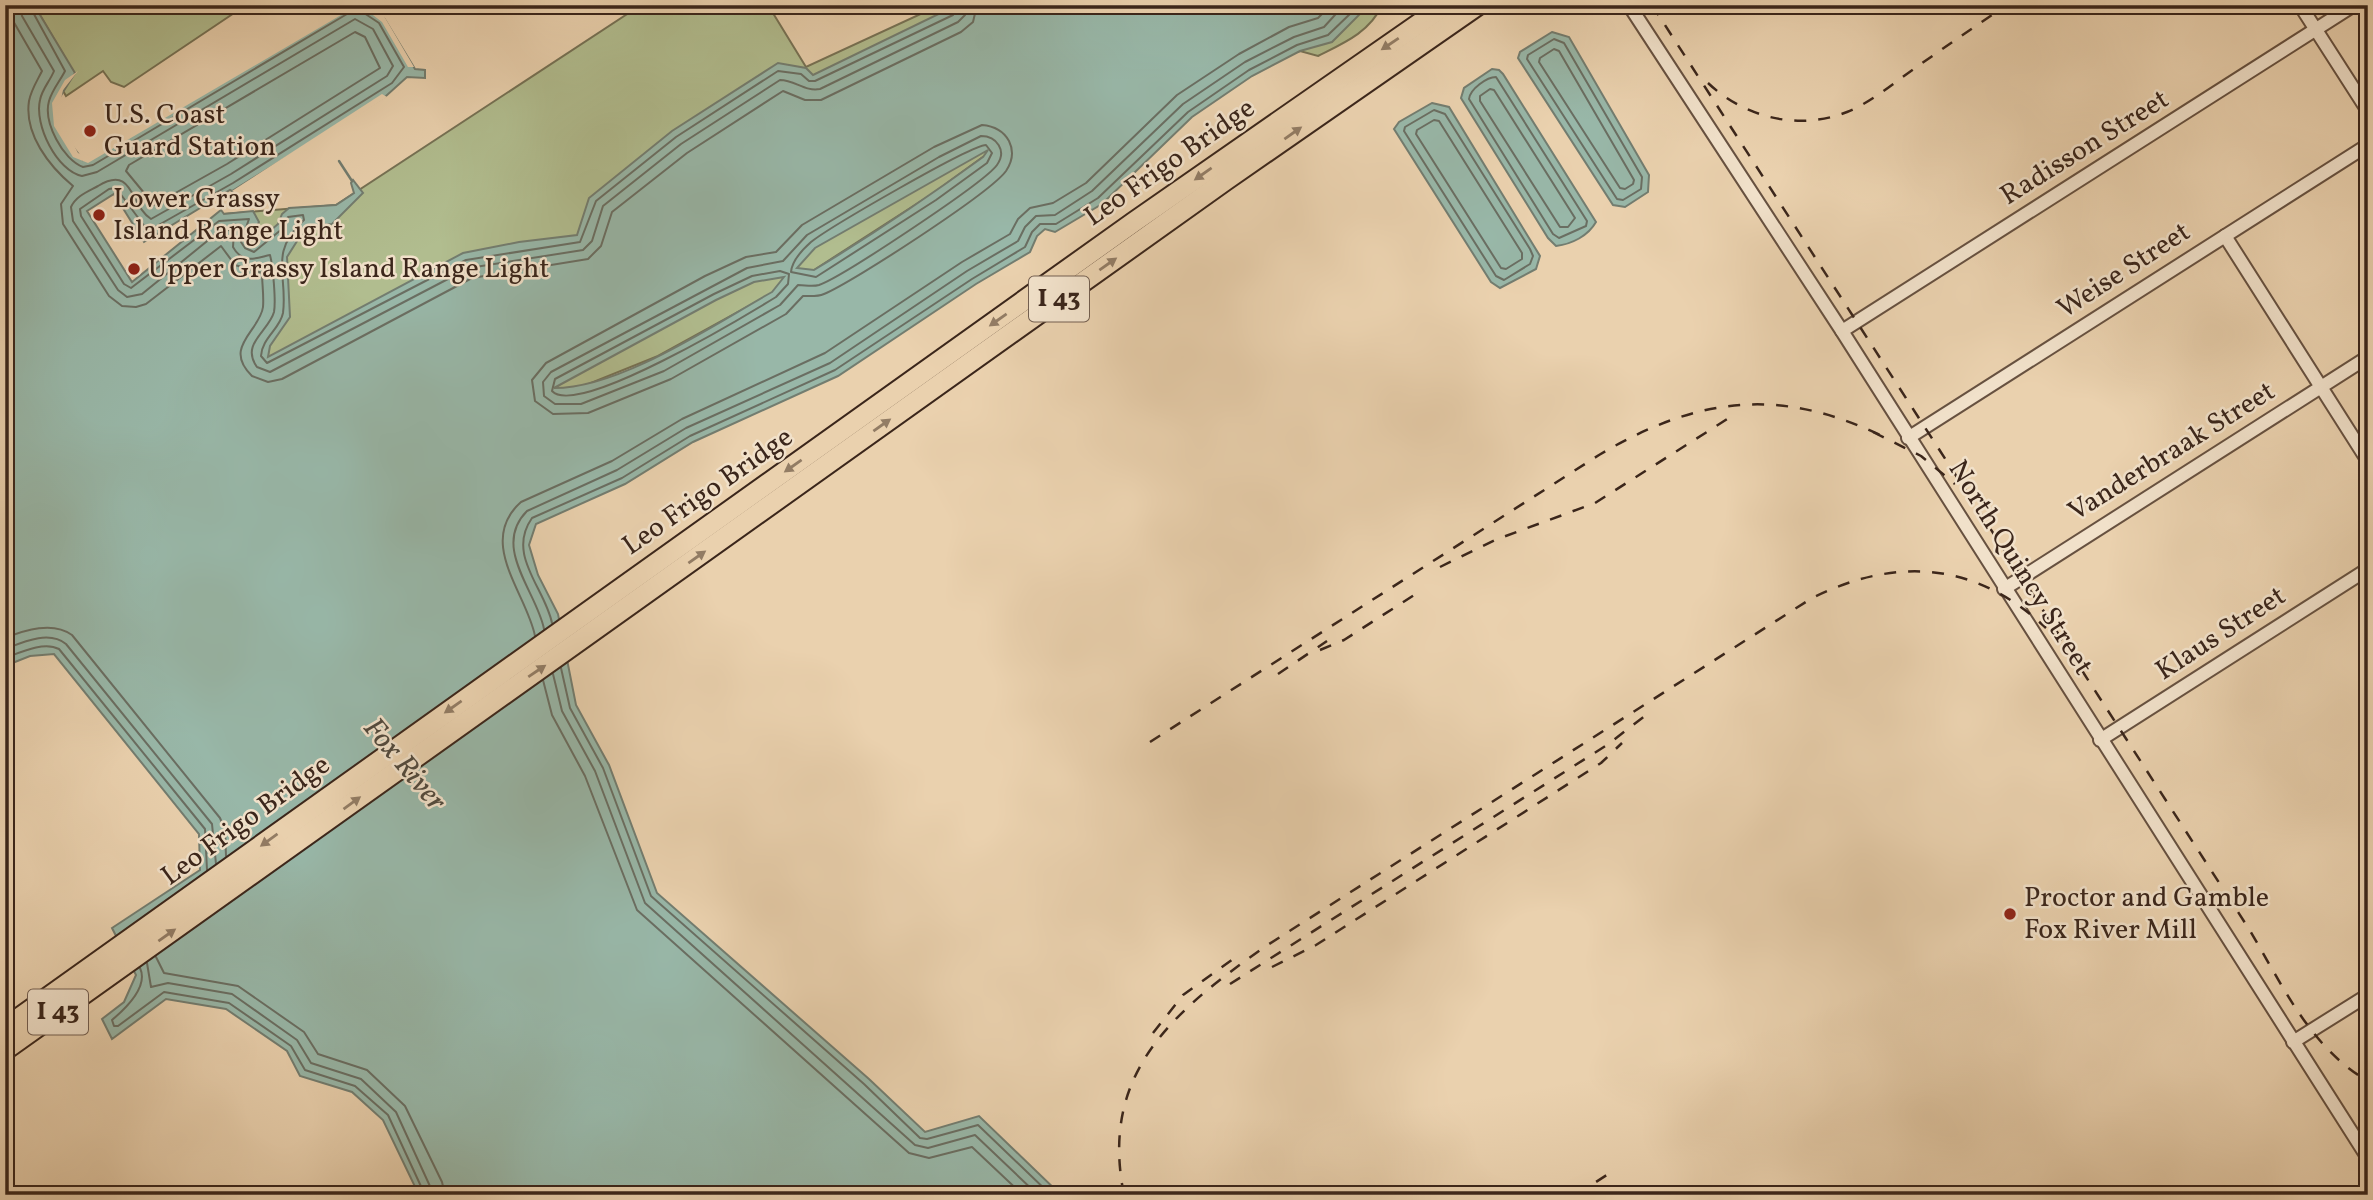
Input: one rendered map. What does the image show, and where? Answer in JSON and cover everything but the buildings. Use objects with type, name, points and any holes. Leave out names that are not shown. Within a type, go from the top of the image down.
[{"type":"highway","name":"Leo Frigo Bridge","points":[[5,1028],[1134,222],[1446,5]]},
{"type":"highway","name":"I 43","points":[[5,1050],[1236,173],[1478,5]]},
{"type":"street","name":"North Quincy Street","points":[[1629,5],[1842,331],[2368,1158]]},
{"type":"street","points":[[2300,5],[2368,111]]},
{"type":"street","name":"Radisson Street","points":[[1842,331],[2354,5]]},
{"type":"street","name":"Weise Street","points":[[1908,438],[2368,145]]},
{"type":"street","points":[[2225,236],[2368,461]]},
{"type":"street","name":"Vanderbraak Street","points":[[2004,589],[2368,357]]},
{"type":"street","name":"Klaus Street","points":[[2100,740],[2368,569]]},
{"type":"street","points":[[2293,1042],[2368,995]]},
{"type":"green space","points":[[34,5],[246,5],[124,87],[111,82],[103,71],[66,96],[62,89],[74,73]]},
{"type":"green space","points":[[641,5],[768,5],[806,67],[940,5],[1382,5],[1371,23],[1363,30],[1318,56],[1300,51],[983,157],[932,194],[814,270],[658,356],[578,388],[506,445],[267,358],[224,214],[336,205]]},
{"type":"water","name":"Fox River","points":[[5,5],[34,5],[75,73],[55,105],[59,128],[83,160],[342,9],[363,5],[384,18],[415,69],[425,70],[425,78],[407,77],[386,96],[144,242],[114,194],[87,211],[132,282],[221,210],[224,214],[253,211],[259,222],[248,242],[254,245],[278,224],[282,214],[289,208],[336,205],[354,193],[351,183],[353,180],[363,193],[332,224],[306,227],[287,257],[290,317],[270,346],[268,357],[463,253],[519,242],[577,235],[589,198],[672,131],[778,63],[806,68],[813,75],[957,5],[1359,5],[1360,14],[1332,42],[1300,51],[1252,76],[1192,117],[1102,204],[1055,232],[1045,229],[1037,236],[1030,252],[976,284],[838,376],[693,442],[625,484],[536,524],[529,545],[538,575],[558,614],[576,705],[609,765],[657,893],[869,1079],[925,1132],[979,1116],[1061,1195],[419,1195],[383,1120],[352,1092],[300,1076],[287,1051],[226,1009],[166,999],[112,1039],[102,1019],[124,1002],[136,975],[112,928],[200,870],[199,834],[54,654],[30,656],[5,666]],"holes":[[[988,150],[983,157],[942,187],[836,257],[814,270],[797,268],[815,248]],[[784,277],[772,292],[695,337],[637,366],[608,378],[554,388],[716,300],[754,282]]]},
{"type":"water","points":[[1552,32],[1569,37],[1649,175],[1648,192],[1625,207],[1613,205],[1518,58],[1520,52]]},
{"type":"water","points":[[1492,69],[1503,74],[1596,222],[1589,231],[1574,241],[1556,246],[1548,238],[1461,98],[1464,88]]},
{"type":"water","points":[[1432,103],[1449,107],[1540,256],[1536,269],[1500,288],[1491,282],[1394,129],[1399,122]]},
{"type":"pier","points":[[343,5],[368,5],[384,16],[414,67],[408,67],[382,22],[369,12],[353,8],[88,163],[73,157],[54,126],[52,103],[65,80],[78,71],[63,90],[58,114],[78,153],[86,156]]},
{"type":"pier","points":[[382,94],[387,97],[239,191],[232,191]]},
{"type":"waterway","points":[[339,161],[352,181]]},
{"type":"railway","points":[[1652,5],[2249,929],[2299,1013],[2330,1051],[2368,1081]]},
{"type":"railway","points":[[1708,83],[1739,105],[1773,118],[1829,118],[1856,108],[1875,97],[2007,5]]},
{"type":"railway","points":[[1150,742],[1599,455],[1669,421],[1737,405],[1771,405],[1806,409],[1842,419],[1880,435]]},
{"type":"railway","points":[[1440,567],[1495,540],[1595,503],[1732,416]]},
{"type":"railway","points":[[1873,432],[1921,456],[1955,484]]},
{"type":"railway","points":[[1124,1195],[1119,1152],[1123,1113],[1134,1079],[1151,1049],[1174,1021],[1201,995],[1266,946],[1812,598],[1875,576],[1935,572],[1964,578],[1992,590],[2019,606],[2046,628]]},
{"type":"railway","points":[[1320,650],[1344,640],[1422,590]]},
{"type":"railway","points":[[1278,674],[1327,641]]},
{"type":"railway","points":[[1230,984],[1607,745],[1650,712]]},
{"type":"railway","points":[[1272,967],[1316,945],[1601,763],[1622,743]]},
{"type":"railway","points":[[1153,1033],[1183,995],[1240,954]]},
{"type":"railway","points":[[1576,1195],[1616,1169]]},
{"type":"place","name":"U.S. Coast Guard Station","points":[[90,131]]},
{"type":"place","name":"Lower Grassy Island Range Light","points":[[99,215]]},
{"type":"place","name":"Upper Grassy Island Range Light","points":[[134,269]]},
{"type":"place","name":"Proctor and Gamble Fox River Mill","points":[[2010,914]]}]
